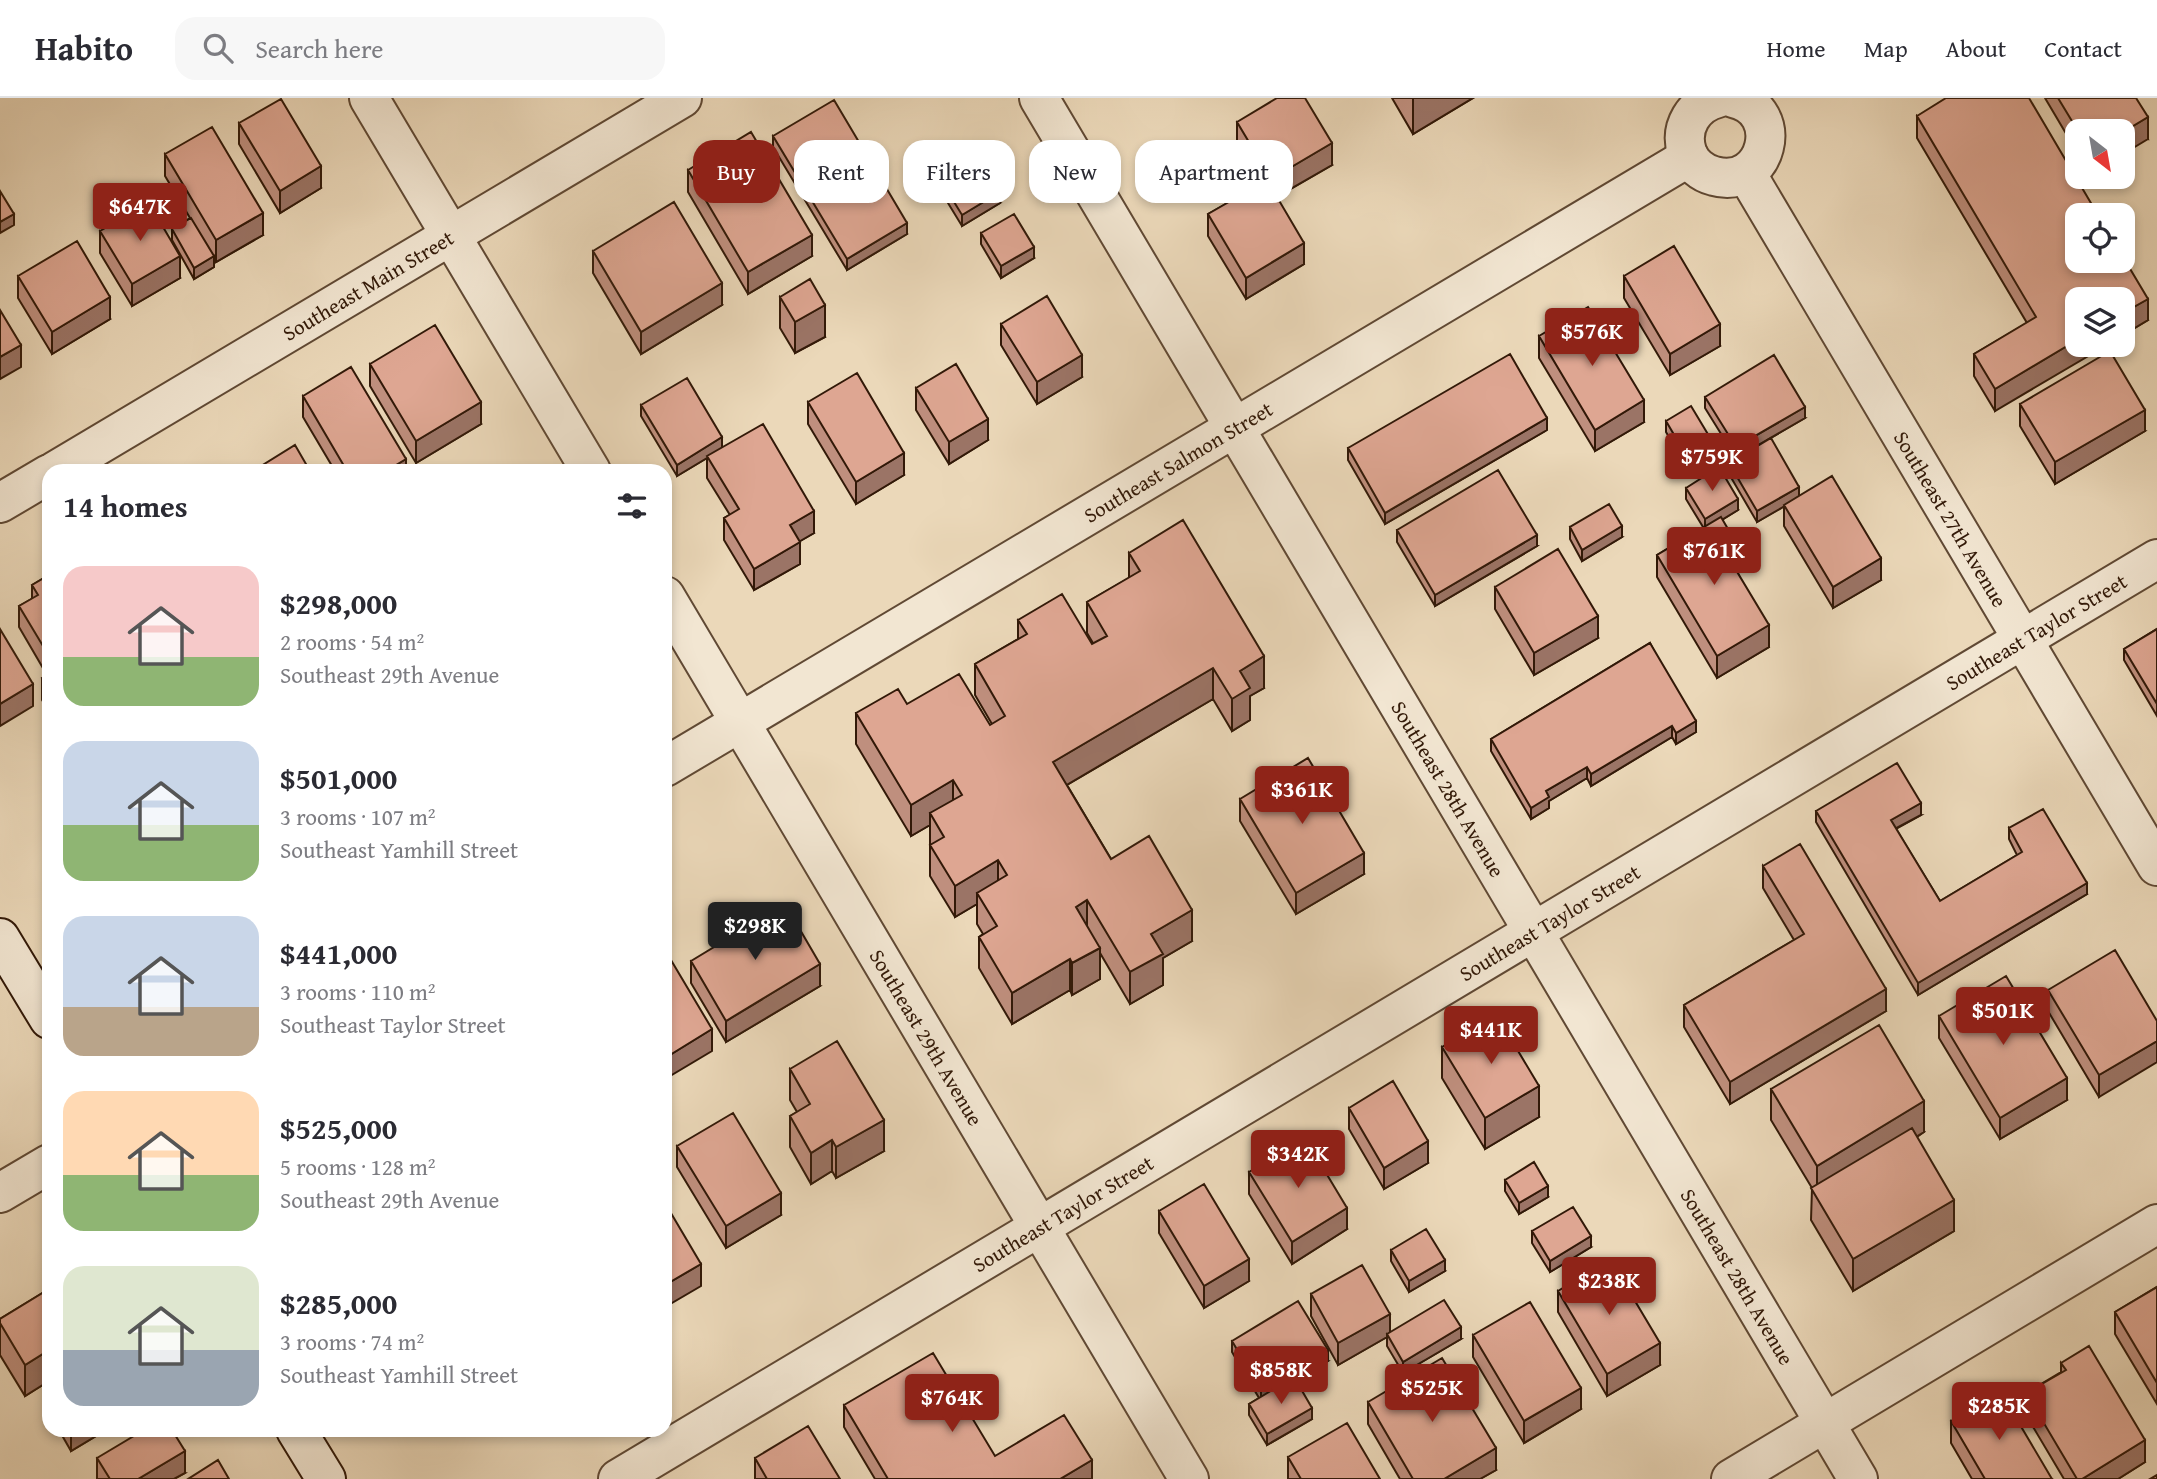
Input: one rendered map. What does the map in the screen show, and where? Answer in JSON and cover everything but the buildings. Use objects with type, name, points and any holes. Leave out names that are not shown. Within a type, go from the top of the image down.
[{"type":"street","points":[[369,98],[587,464]]},
{"type":"street","name":"Southeast Main Street","points":[[67,464],[682,98]]},
{"type":"street","name":"Southeast 28th Avenue","points":[[1038,98],[1858,1479]]},
{"type":"street","points":[[1734,101],[1765,127],[1766,140],[1756,164],[1746,173],[1720,178],[1697,167],[1689,157],[1685,132],[1695,110],[1734,101]]},
{"type":"street","name":"Southeast Salmon Street","points":[[672,763],[1689,157]]},
{"type":"street","name":"Southeast 27th Avenue","points":[[1746,173],[2157,866]]},
{"type":"street","points":[[0,503],[42,478]]},
{"type":"street","name":"Southeast Taylor Street","points":[[618,1479],[2157,559]]},
{"type":"street","name":"Southeast 29th Avenue","points":[[672,608],[1189,1479]]},
{"type":"street","points":[[0,938],[42,1007]]},
{"type":"street","points":[[0,1193],[42,1168]]},
{"type":"street","points":[[1731,1479],[2157,1224]]},
{"type":"street","points":[[300,1437],[326,1479]]}]
